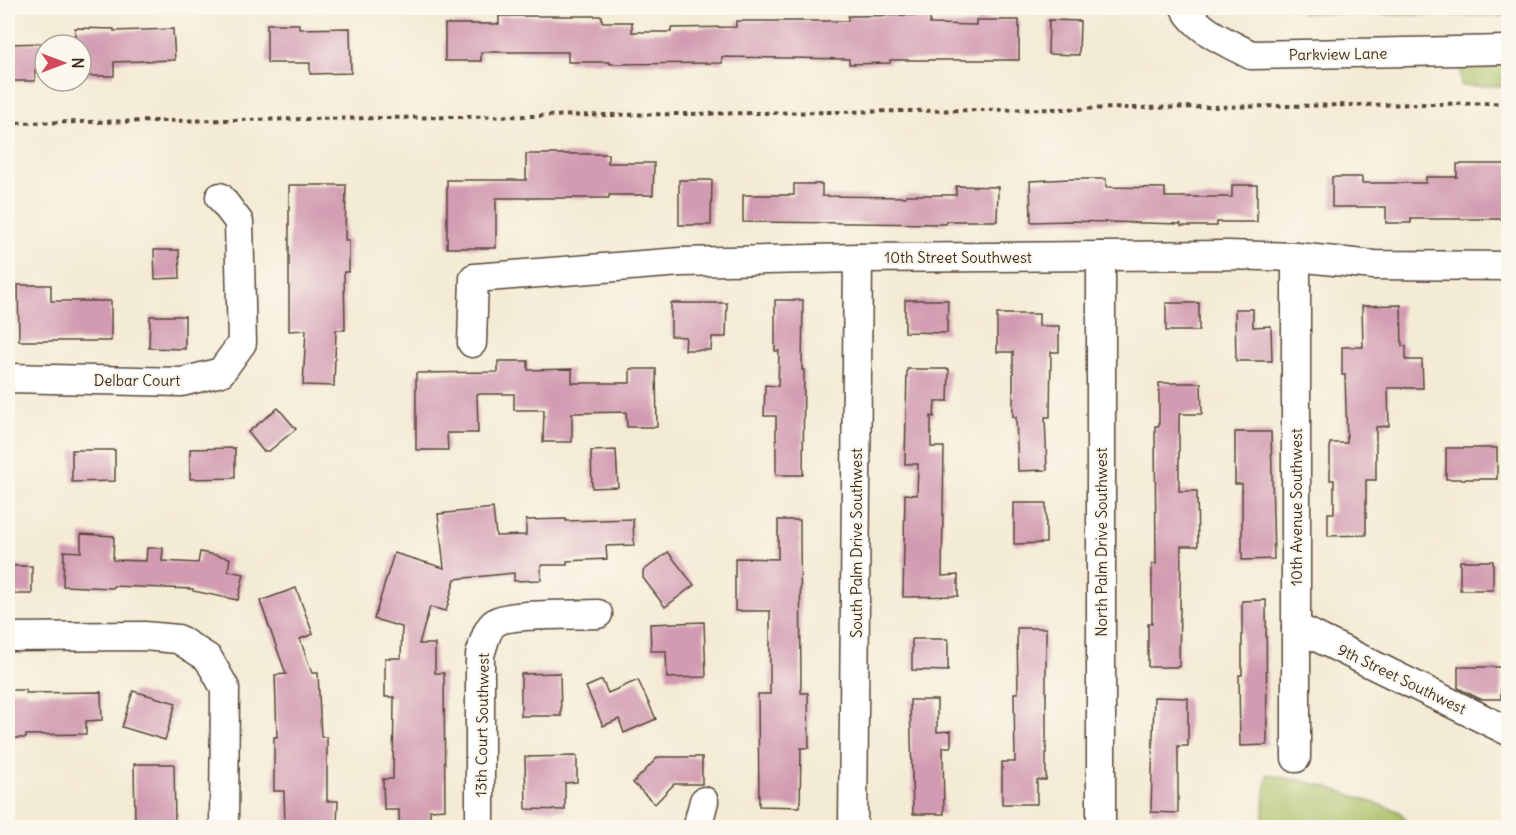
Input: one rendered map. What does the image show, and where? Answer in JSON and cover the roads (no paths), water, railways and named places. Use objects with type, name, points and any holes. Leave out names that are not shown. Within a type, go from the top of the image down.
[{"type":"street","name":"Parkview Lane","points":[[1185,8],[1190,17],[1219,39],[1251,55],[1509,50]]},
{"type":"street","name":"Delbar Court","points":[[8,378],[182,382],[221,372],[242,343],[239,222],[220,197]]},
{"type":"street","name":"10th Street Southwest","points":[[472,343],[474,278],[681,262],[1101,256],[1296,257],[1374,265],[1509,266]]},
{"type":"street","name":"North Palm Drive Southwest","points":[[1101,256],[1101,828]]},
{"type":"street","name":"10th Avenue Southwest","points":[[1296,257],[1296,758]]},
{"type":"street","name":"South Palm Drive Southwest","points":[[854,828],[858,258]]},
{"type":"street","name":"13th Court Southwest","points":[[480,828],[480,655],[489,630],[497,621],[513,617],[598,614]]},
{"type":"street","name":"9th Street Southwest","points":[[1296,627],[1509,731]]},
{"type":"street","points":[[8,637],[144,636],[178,639],[208,658],[225,688],[224,828]]}]
